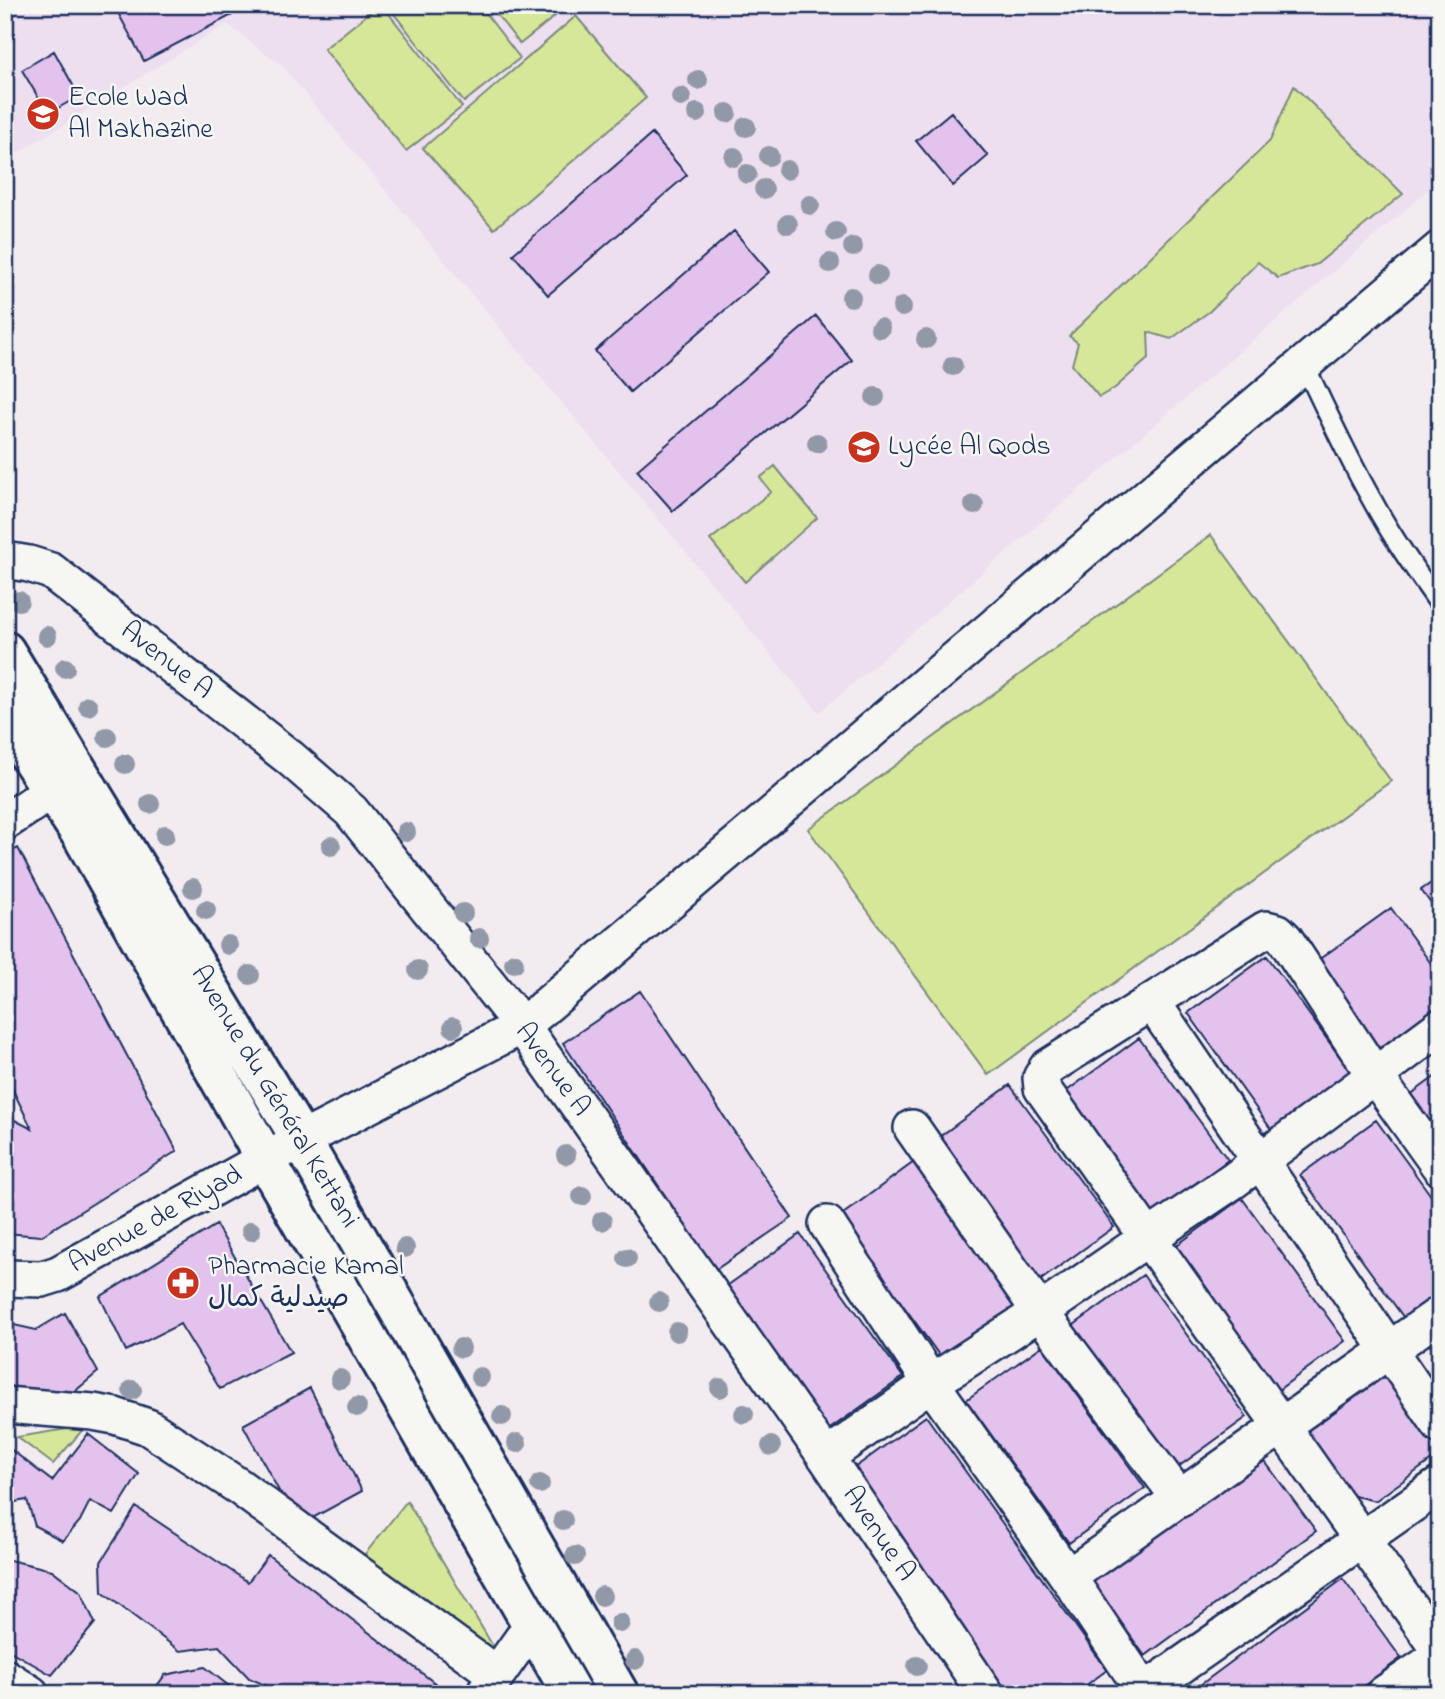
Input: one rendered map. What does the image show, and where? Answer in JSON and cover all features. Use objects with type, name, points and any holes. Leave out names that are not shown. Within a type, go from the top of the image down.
[{"type":"street","name":"Avenue de Riyad","points":[[5,1278],[41,1279],[58,1274],[265,1160],[522,1026],[1440,249]]},
{"type":"street","name":"Avenue A","points":[[5,560],[51,571],[290,758],[351,811],[522,1026],[826,1457],[986,1694]]},
{"type":"street","name":"Avenue du Général Kettani","points":[[5,651],[302,1141],[619,1694]]},
{"type":"street","name":"Avenue du Général Kettani","points":[[5,719],[83,837],[572,1694]]},
{"type":"street","points":[[5,822],[52,790]]},
{"type":"street","points":[[1440,1167],[1285,939],[1278,932],[1266,929],[1047,1068],[1041,1078],[1042,1088],[1440,1650]]},
{"type":"street","points":[[1152,1002],[1440,1425]]},
{"type":"street","points":[[826,1457],[1260,1161],[1440,1027]]},
{"type":"street","points":[[912,1128],[1040,1312],[1180,1499]]},
{"type":"street","points":[[827,1224],[931,1383],[1068,1577],[1143,1693],[1440,1485]]},
{"type":"street","points":[[1068,1577],[1440,1314]]},
{"type":"street","points":[[5,1405],[93,1412],[148,1427],[238,1486],[490,1684],[532,1625]]},
{"type":"street","points":[[1384,1694],[1440,1656]]},
{"type":"street","points":[[5,1677],[30,1694]]},
{"type":"lane","points":[[1304,364],[1342,446],[1373,502],[1406,557],[1440,605]]},
{"type":"shaded area","name":"Lycée Al Qods","points":[[5,5],[1420,5],[1440,22],[1440,180],[819,713],[283,67],[227,24],[5,161]]},
{"type":"green space","points":[[382,5],[462,107],[406,151],[324,49]]},
{"type":"green space","points":[[387,5],[479,5],[520,58],[464,102]]},
{"type":"green space","points":[[489,5],[569,5],[520,44]]},
{"type":"green space","points":[[576,16],[646,98],[494,229],[423,148]]},
{"type":"green space","points":[[1294,86],[1403,194],[1317,264],[1278,278],[1258,262],[1210,311],[1171,339],[1148,332],[1149,358],[1115,388],[1099,397],[1072,365],[1078,343],[1069,336],[1270,141]]},
{"type":"green space","points":[[775,466],[817,518],[745,582],[710,540],[771,492],[760,478]]},
{"type":"green space","points":[[1211,535],[1391,781],[988,1075],[808,829]]},
{"type":"green space","points":[[86,1426],[53,1464],[17,1437]]},
{"type":"green space","points":[[407,1501],[497,1653],[358,1563]]},
{"type":"building","points":[[128,5],[227,5],[232,15],[144,61],[117,11]]},
{"type":"building","points":[[54,51],[79,96],[48,114],[22,70]]},
{"type":"building","points":[[951,112],[988,156],[953,186],[916,141]]},
{"type":"building","points":[[652,134],[687,175],[548,295],[513,254]]},
{"type":"building","points":[[734,231],[769,272],[630,392],[595,351]]},
{"type":"building","points":[[816,316],[852,360],[673,511],[637,470]]},
{"type":"building","points":[[18,848],[177,1151],[41,1236],[5,1233],[5,1115],[32,1129],[5,1074],[5,855]]},
{"type":"building","points":[[1440,877],[1440,916],[1421,890]]},
{"type":"building","points":[[1391,908],[1440,976],[1440,1005],[1377,1050],[1314,963]]},
{"type":"building","points":[[1267,956],[1355,1078],[1276,1136],[1188,1013]]},
{"type":"building","points":[[640,991],[792,1218],[715,1270],[563,1043]]},
{"type":"building","points":[[1139,1038],[1228,1160],[1149,1217],[1060,1096]]},
{"type":"building","points":[[1440,1073],[1440,1145],[1406,1098]]},
{"type":"building","points":[[1010,1085],[1114,1227],[1038,1282],[935,1140]]},
{"type":"building","points":[[1376,1120],[1440,1208],[1440,1291],[1404,1318],[1300,1175]]},
{"type":"building","points":[[914,1162],[1018,1305],[942,1359],[839,1217]]},
{"type":"building","points":[[1242,1198],[1345,1341],[1270,1396],[1166,1253]]},
{"type":"building","points":[[216,1225],[291,1352],[220,1389],[180,1324],[126,1351],[100,1297]]},
{"type":"building","points":[[800,1234],[903,1377],[827,1431],[724,1288]]},
{"type":"building","points":[[1143,1275],[1247,1417],[1171,1472],[1067,1330]]},
{"type":"building","points":[[65,1313],[98,1372],[67,1398],[5,1388],[5,1323],[36,1330]]},
{"type":"building","points":[[1042,1346],[1145,1488],[1069,1543],[966,1400]]},
{"type":"building","points":[[1385,1376],[1440,1454],[1375,1501],[1351,1495],[1306,1432]]},
{"type":"building","points":[[310,1388],[362,1491],[298,1526],[243,1425]]},
{"type":"building","points":[[926,1416],[1107,1670],[1074,1694],[1009,1694],[850,1471]]},
{"type":"building","points":[[88,1434],[139,1474],[114,1514],[90,1501],[80,1521],[63,1541],[35,1526],[27,1500],[9,1503],[5,1508],[5,1445],[52,1481]]},
{"type":"building","points":[[1258,1452],[1316,1531],[1145,1656],[1088,1577]]},
{"type":"building","points":[[136,1507],[248,1582],[268,1555],[449,1694],[285,1694],[249,1678],[219,1646],[180,1651],[102,1592],[101,1562]]},
{"type":"building","points":[[5,1559],[52,1570],[81,1592],[95,1623],[52,1675],[5,1648],[5,1617],[12,1607],[5,1603]]},
{"type":"building","points":[[1343,1579],[1401,1658],[1353,1694],[1188,1694]]},
{"type":"building","points":[[205,1667],[239,1694],[151,1694],[165,1675]]},
{"type":"place","name":"Ecole Wad Al Makhazine","points":[[43,114]]},
{"type":"place","name":"Lycée Al Qods","points":[[864,447]]},
{"type":"place","name":"Pharmacie Kamal صيدلية كمال","points":[[183,1283]]}]
